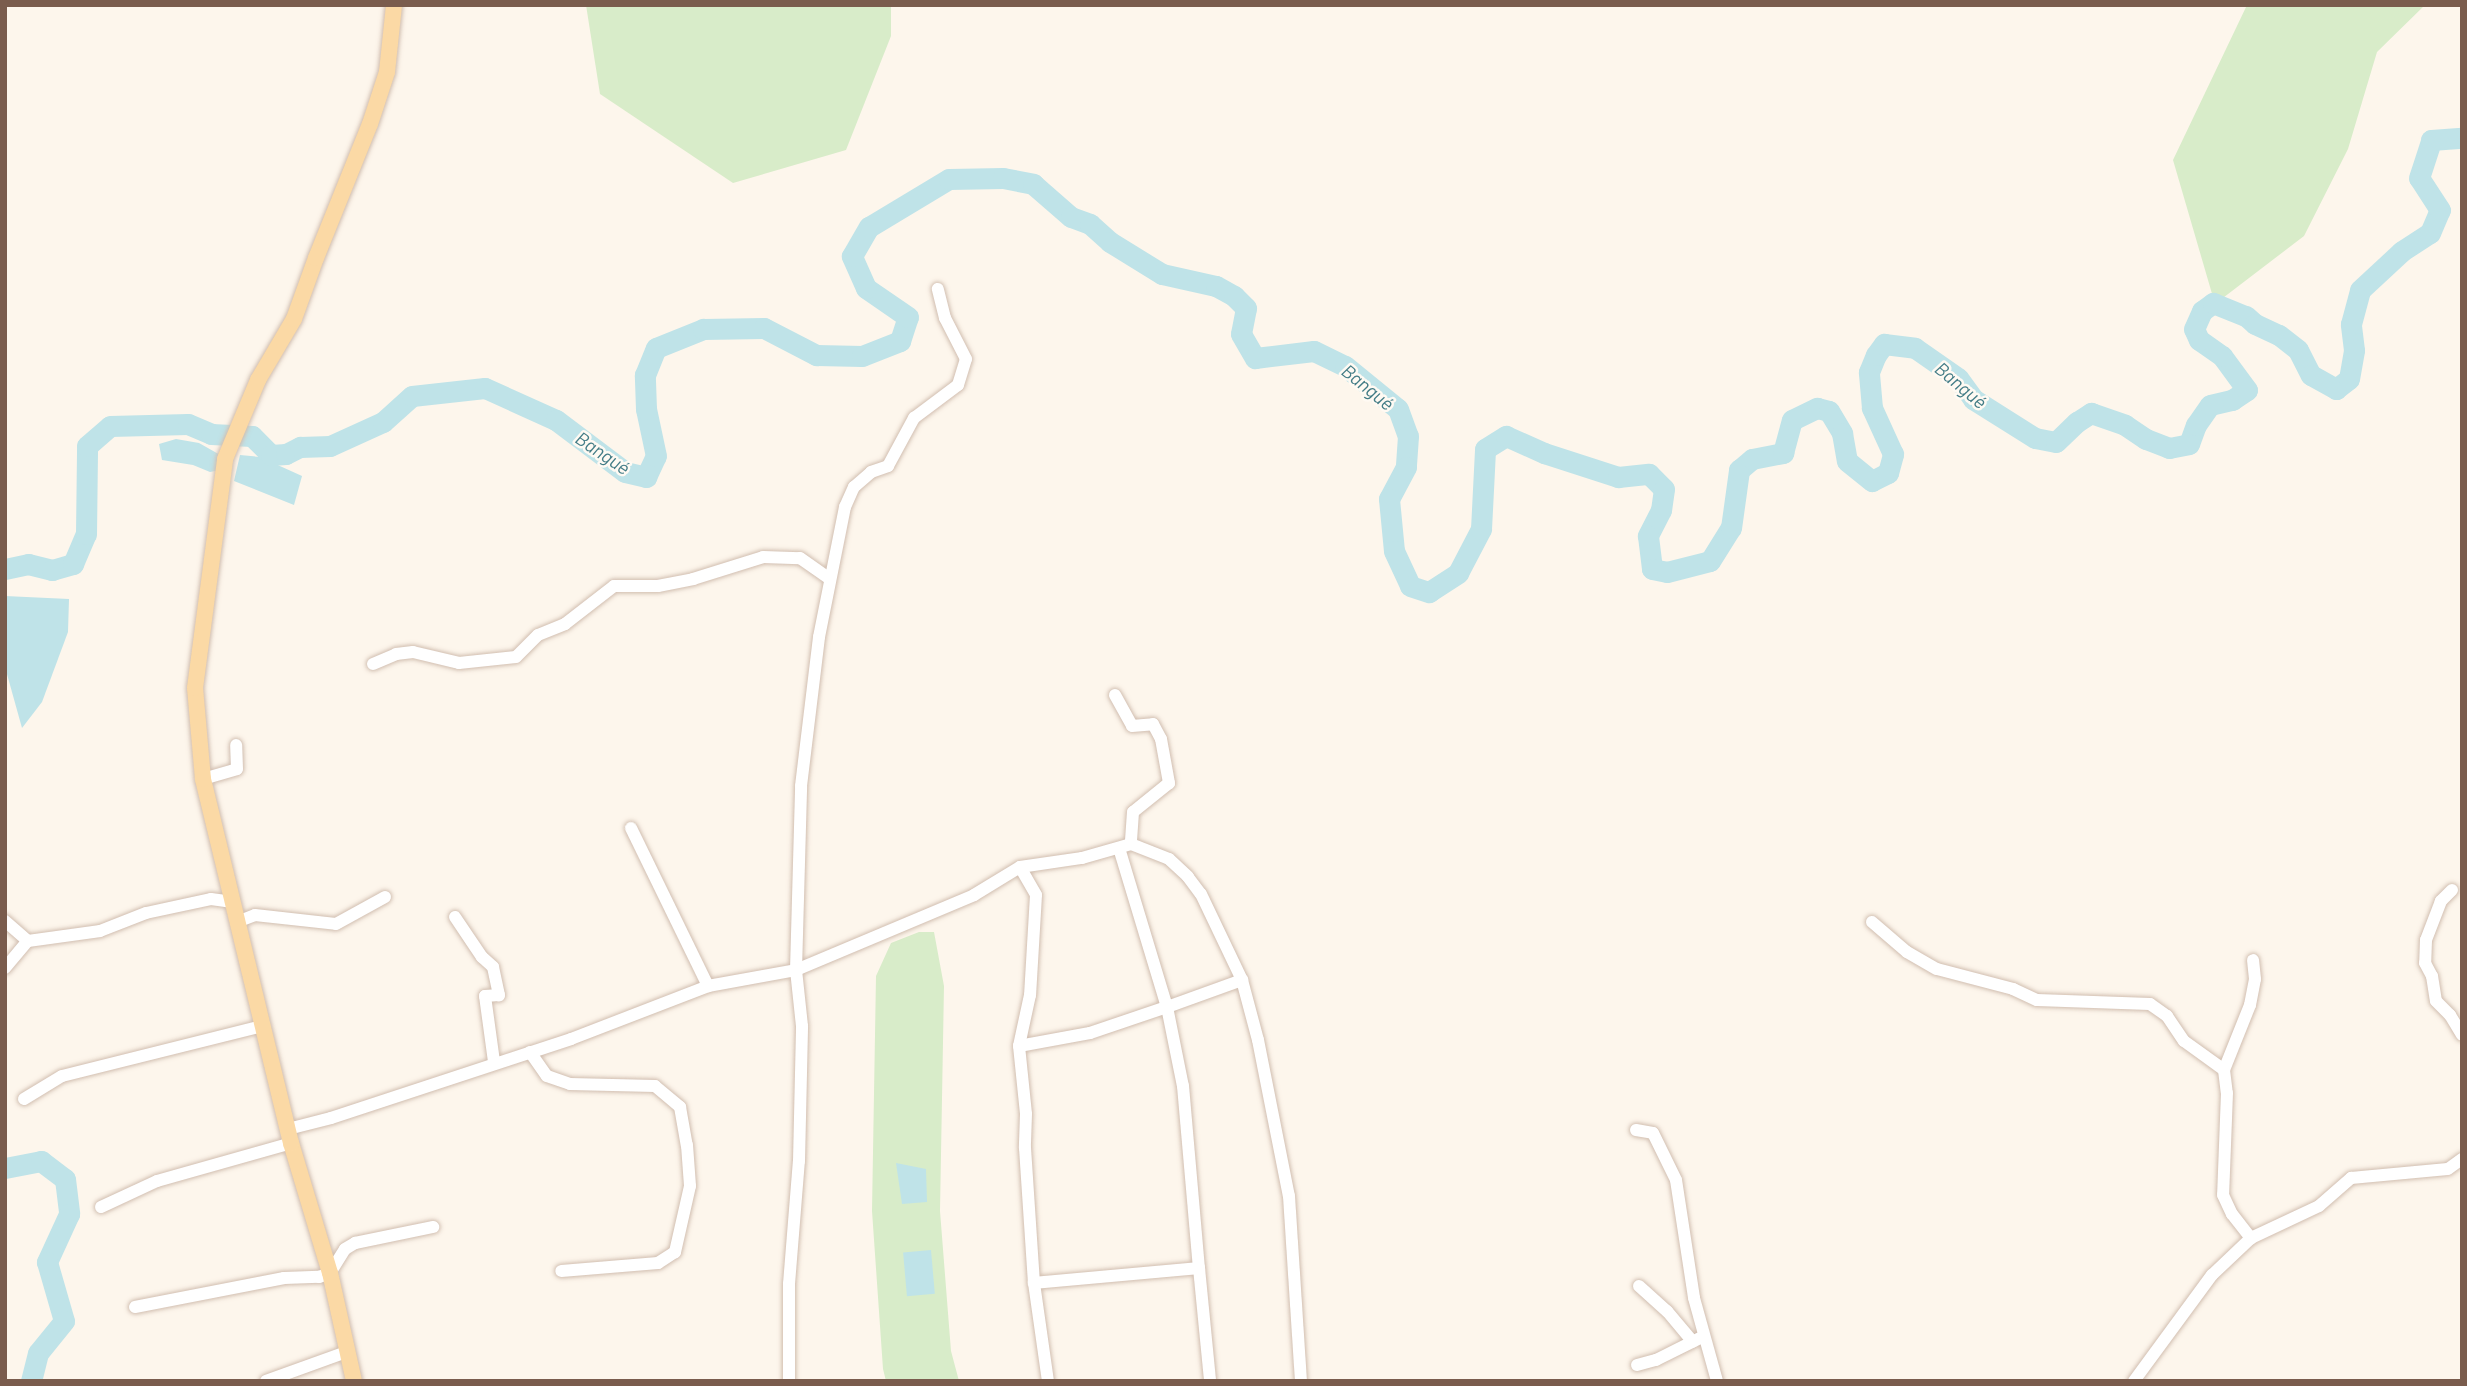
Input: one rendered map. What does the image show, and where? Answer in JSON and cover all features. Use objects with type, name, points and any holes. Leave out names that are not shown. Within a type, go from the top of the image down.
[{"type":"main road","points":[[354,1381],[330,1273],[290,1136],[203,779],[195,688],[225,459],[258,380],[295,320],[316,258],[370,124],[387,72],[394,5]]},
{"type":"street","points":[[789,1381],[789,1284],[799,1161],[802,1026],[796,970],[801,786],[830,578],[845,507],[854,487],[871,472],[888,466],[914,418],[958,385],[966,359],[945,318],[937,289]]},
{"type":"street","points":[[373,664],[396,654],[413,652],[459,663],[516,657],[538,635],[565,624],[614,586],[658,586],[693,579],[764,557],[800,558],[830,578]]},
{"type":"street","points":[[1115,695],[1132,726],[1153,724],[1161,740],[1169,783],[1133,812],[1125,846],[1167,1007],[1183,1086],[1210,1381]]},
{"type":"street","points":[[203,779],[237,769],[236,745]]},
{"type":"street","points":[[631,828],[708,986]]},
{"type":"street","points":[[101,1207],[157,1181],[290,1136],[331,1118],[530,1052],[708,986],[796,970],[974,895],[1020,867],[1082,859],[1125,846],[1169,859],[1188,877],[1201,894],[1242,981],[1258,1040],[1289,1196],[1301,1381]]},
{"type":"street","points":[[1020,867],[1036,895],[1030,995],[1018,1046],[1027,1114],[1025,1148],[1034,1283],[1048,1381]]},
{"type":"street","points":[[2452,890],[2441,901],[2426,940],[2425,963],[2432,976],[2436,1002],[2450,1015],[2462,1035]]},
{"type":"street","points":[[237,922],[255,915],[336,924],[385,897]]},
{"type":"street","points":[[5,921],[21,938],[28,941],[100,931],[146,913],[211,899],[233,902]]},
{"type":"street","points":[[455,917],[482,957],[493,967],[499,995],[485,996],[494,1062]]},
{"type":"street","points":[[1872,922],[1907,952],[1937,968],[2013,989],[2037,1000],[2150,1004],[2167,1016],[2184,1041],[2224,1070]]},
{"type":"street","points":[[5,968],[28,941]]},
{"type":"street","points":[[2251,1238],[2232,1214],[2223,1195],[2227,1093],[2224,1070],[2250,1006],[2255,979],[2253,960]]},
{"type":"street","points":[[1018,1046],[1090,1032],[1242,981]]},
{"type":"street","points":[[24,1099],[62,1076],[263,1026]]},
{"type":"street","points":[[530,1052],[547,1076],[570,1084],[655,1086],[680,1107],[687,1145],[690,1186],[675,1252],[657,1263],[561,1271]]},
{"type":"street","points":[[1636,1130],[1653,1133],[1676,1180],[1685,1224],[1698,1339],[1717,1381]]},
{"type":"street","points":[[2134,1381],[2212,1275],[2251,1238],[2319,1206],[2351,1178],[2448,1169],[2462,1159]]},
{"type":"street","points":[[135,1307],[330,1273],[345,1250],[355,1243],[433,1227]]},
{"type":"street","points":[[1034,1283],[1199,1268]]},
{"type":"street","points":[[1639,1286],[1698,1339]]},
{"type":"street","points":[[1637,1365],[1656,1360],[1698,1339]]},
{"type":"street","points":[[266,1381],[346,1352]]},
{"type":"green space","points":[[586,5],[891,5],[891,36],[846,150],[733,183],[600,94]]},
{"type":"green space","points":[[2247,5],[2425,5],[2377,52],[2348,149],[2304,236],[2215,304],[2173,160]]},
{"type":"green space","points":[[919,932],[934,932],[944,986],[940,1211],[951,1351],[959,1381],[886,1381],[883,1369],[872,1211],[876,976],[891,943]]},
{"type":"water","points":[[176,439],[199,443],[222,456],[221,470],[210,472],[193,465],[162,460],[159,444]]},
{"type":"water","points":[[240,455],[260,457],[302,476],[294,505],[234,481]]},
{"type":"water","points":[[5,596],[69,599],[68,632],[42,702],[22,728],[5,667]]},
{"type":"water","points":[[896,1163],[926,1169],[927,1202],[902,1204]]},
{"type":"water","points":[[931,1250],[935,1294],[907,1296],[903,1252]]},
{"type":"waterway","name":"Bangué","points":[[5,569],[28,564],[52,570],[73,564],[86,534],[87,446],[110,426],[188,424],[211,434],[252,436],[271,455],[286,454],[300,447],[330,446],[383,422],[412,396],[485,388],[556,420],[625,472],[646,477],[656,456],[646,409],[645,375],[656,348],[703,329],[764,328],[816,355],[862,356],[900,341],[908,317],[866,288],[852,256],[869,227],[949,179],[1003,178],[1033,184],[1071,217],[1090,224],[1110,242],[1162,274],[1216,286],[1234,296],[1246,308],[1241,334],[1255,358],[1314,351],[1345,366],[1398,409],[1408,436],[1406,467],[1389,499],[1394,551],[1410,586],[1429,592],[1458,573],[1481,529],[1485,449],[1506,436],[1544,453],[1618,477],[1649,474],[1664,489],[1661,510],[1648,536],[1652,569],[1667,572],[1710,561],[1731,528],[1739,470],[1752,459],[1783,453],[1792,420],[1817,408],[1829,411],[1842,433],[1847,461],[1872,481],[1888,473],[1893,454],[1872,408],[1869,372],[1884,344],[1915,348],[1958,378],[1973,399],[2035,438],[2056,442],[2091,413],[2125,425],[2146,439],[2169,448],[2189,444],[2196,425],[2210,405],[2232,400],[2247,390],[2222,356],[2199,340],[2194,329],[2202,311],[2213,303],[2246,316],[2255,324],[2279,335],[2298,350],[2311,375],[2336,389],[2349,379],[2354,350],[2351,324],[2360,290],[2402,251],[2430,233],[2440,210],[2419,178],[2431,140],[2462,138]]},
{"type":"waterway","name":"Bangué","points":[[5,1168],[41,1161],[65,1179],[69,1214],[47,1262],[64,1321],[38,1353],[31,1381]]}]
